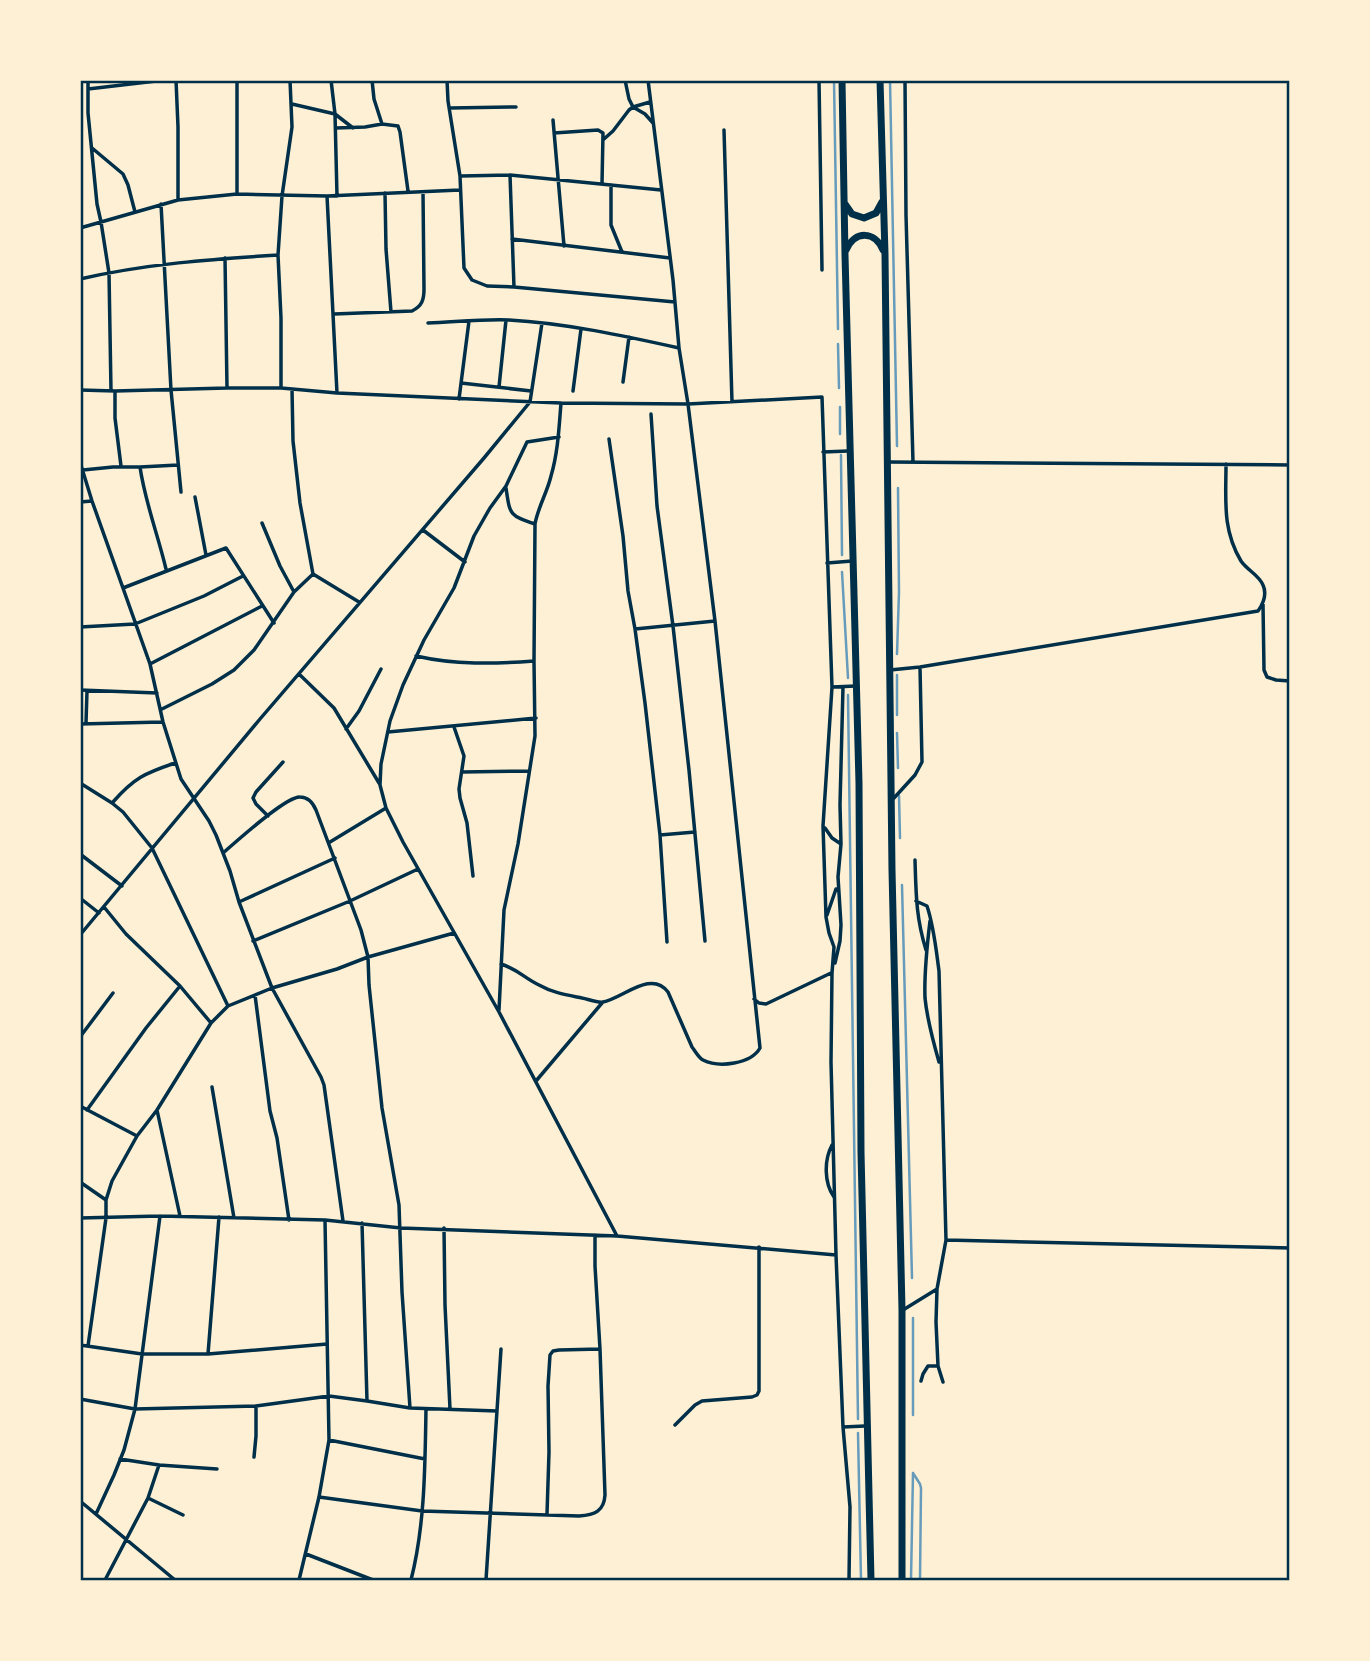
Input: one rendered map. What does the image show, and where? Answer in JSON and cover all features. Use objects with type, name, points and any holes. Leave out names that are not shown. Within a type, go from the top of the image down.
[{"type":"highway","points":[[842,80],[859,797],[861,1152],[871,1580]]},
{"type":"highway","points":[[880,80],[902,1310],[902,1580]]},
{"type":"highway","points":[[845,200],[850,212],[864,218],[878,211],[883,199]]},
{"type":"highway","points":[[845,255],[851,241],[864,235],[878,241],[884,254]]},
{"type":"street","points":[[88,80],[88,113],[97,204],[109,273],[113,391],[121,467]]},
{"type":"street","points":[[88,89],[165,80]]},
{"type":"street","points":[[176,80],[178,200]]},
{"type":"street","points":[[237,80],[237,194]]},
{"type":"street","points":[[281,388],[278,255],[282,196],[292,127],[290,80]]},
{"type":"street","points":[[331,80],[335,114],[337,196]]},
{"type":"street","points":[[372,80],[374,99],[382,124]]},
{"type":"street","points":[[447,80],[460,177],[464,268],[472,280],[487,286],[676,302]]},
{"type":"street","points":[[625,80],[633,107],[653,123]]},
{"type":"street","points":[[536,1081],[602,1003],[645,984],[662,986],[668,992],[698,1056],[720,1063],[744,1060],[755,1055],[760,1048],[715,621],[679,348],[676,302],[648,80]]},
{"type":"street","points":[[819,80],[822,270]]},
{"type":"street","points":[[905,80],[913,462]]},
{"type":"street","points":[[604,139],[633,107],[650,102]]},
{"type":"street","points":[[292,104],[335,114],[353,128]]},
{"type":"street","points":[[450,108],[516,107]]},
{"type":"street","points":[[553,120],[564,246]]},
{"type":"street","points":[[335,128],[382,124],[398,126],[408,192]]},
{"type":"street","points":[[724,130],[732,402]]},
{"type":"street","points":[[554,133],[603,133],[602,184]]},
{"type":"street","points":[[92,148],[123,174],[135,212]]},
{"type":"street","points":[[460,177],[510,175],[661,190]]},
{"type":"street","points":[[510,175],[514,287]]},
{"type":"street","points":[[611,185],[611,225],[622,253]]},
{"type":"street","points":[[80,228],[178,200],[237,194],[337,196],[460,190]]},
{"type":"street","points":[[334,314],[412,311],[421,306],[424,300],[423,192]]},
{"type":"street","points":[[385,193],[385,235],[391,312]]},
{"type":"street","points":[[327,196],[337,393]]},
{"type":"street","points":[[161,204],[171,390],[181,492]]},
{"type":"street","points":[[512,239],[670,258]]},
{"type":"street","points":[[80,279],[163,264],[278,255]]},
{"type":"street","points":[[225,258],[227,388]]},
{"type":"street","points":[[428,323],[506,320],[542,323],[679,348]]},
{"type":"street","points":[[499,387],[506,320]]},
{"type":"street","points":[[458,399],[470,321]]},
{"type":"street","points":[[80,935],[530,402],[542,323]]},
{"type":"street","points":[[573,391],[581,329]]},
{"type":"street","points":[[623,382],[629,337]]},
{"type":"street","points":[[461,383],[531,391]]},
{"type":"street","points":[[80,390],[281,388],[561,403],[688,404],[822,397],[832,687],[823,826],[826,917],[834,947],[831,1062],[843,1427],[850,1507],[849,1580]]},
{"type":"street","points":[[292,389],[293,441],[299,494],[313,574],[359,603]]},
{"type":"street","points":[[499,1012],[505,902],[517,851],[534,747],[535,524],[553,469],[559,437],[561,403]]},
{"type":"street","points":[[651,414],[657,506],[673,625],[705,941]]},
{"type":"street","points":[[380,785],[390,721],[416,656],[450,595],[480,527],[506,486],[527,442],[559,437]]},
{"type":"street","points":[[609,439],[660,835],[667,942]]},
{"type":"street","points":[[823,452],[850,451]]},
{"type":"street","points":[[80,462],[150,664],[163,722],[184,786],[209,821],[272,988],[324,1085],[343,1222]]},
{"type":"street","points":[[887,462],[1290,465]]},
{"type":"street","points":[[1226,464],[1227,526],[1243,563],[1262,582],[1265,590],[1264,670],[1267,677],[1290,681]]},
{"type":"street","points":[[83,470],[178,465]]},
{"type":"street","points":[[140,467],[166,570]]},
{"type":"street","points":[[506,486],[510,512],[535,524]]},
{"type":"street","points":[[195,497],[206,555]]},
{"type":"street","points":[[80,502],[92,501]]},
{"type":"street","points":[[262,523],[294,592]]},
{"type":"street","points":[[423,530],[465,562]]},
{"type":"street","points":[[123,588],[226,548],[274,623]]},
{"type":"street","points":[[827,563],[853,561]]},
{"type":"street","points":[[161,710],[234,670],[254,650],[294,592],[313,574]]},
{"type":"street","points":[[80,627],[135,624],[204,596],[244,576]]},
{"type":"street","points":[[890,670],[1254,612],[1263,602]]},
{"type":"street","points":[[150,664],[262,606]]},
{"type":"street","points":[[635,629],[715,621]]},
{"type":"street","points":[[416,656],[472,664],[534,661]]},
{"type":"street","points":[[891,801],[919,770],[922,762],[920,667]]},
{"type":"street","points":[[346,729],[359,711],[381,669]]},
{"type":"street","points":[[299,674],[334,708],[380,785],[386,808],[418,869],[499,1012],[617,1236]]},
{"type":"street","points":[[832,687],[856,686]]},
{"type":"street","points":[[832,973],[840,942],[841,925],[838,884],[844,687]]},
{"type":"street","points":[[80,690],[157,693]]},
{"type":"street","points":[[87,691],[83,724],[163,722]]},
{"type":"street","points":[[387,732],[536,718]]},
{"type":"street","points":[[453,727],[464,756],[459,789],[467,823],[473,876]]},
{"type":"street","points":[[268,816],[253,798],[283,762]]},
{"type":"street","points":[[112,803],[136,779],[175,763]]},
{"type":"street","points":[[461,772],[530,771]]},
{"type":"street","points":[[80,783],[123,812],[152,848],[228,1006]]},
{"type":"street","points":[[223,853],[293,798],[305,798],[313,803],[330,842],[361,930],[368,957],[382,1108],[399,1205],[410,1408]]},
{"type":"street","points":[[330,842],[386,808]]},
{"type":"street","points":[[823,826],[831,838],[841,844]]},
{"type":"street","points":[[660,835],[695,832]]},
{"type":"street","points":[[80,855],[122,886]]},
{"type":"street","points":[[239,902],[335,858]]},
{"type":"street","points":[[915,860],[918,926],[926,952]]},
{"type":"street","points":[[253,941],[350,901],[418,869]]},
{"type":"street","points":[[826,917],[838,884]]},
{"type":"street","points":[[80,898],[99,913]]},
{"type":"street","points":[[916,901],[927,906],[930,915],[939,971],[946,1240],[937,1289],[938,1366],[943,1382]]},
{"type":"street","points":[[104,907],[126,934],[180,986],[211,1023]]},
{"type":"street","points":[[930,915],[926,952],[926,998],[933,1042],[941,1070]]},
{"type":"street","points":[[88,1346],[106,1218],[106,1200],[112,1181],[137,1136],[157,1110],[211,1023],[228,1006],[272,988],[454,933]]},
{"type":"street","points":[[501,964],[516,969],[536,984],[554,992],[602,1003]]},
{"type":"street","points":[[754,999],[766,1004],[832,973]]},
{"type":"street","points":[[87,1110],[180,986]]},
{"type":"street","points":[[80,1037],[113,993]]},
{"type":"street","points":[[255,995],[270,1111],[277,1138],[289,1220]]},
{"type":"street","points":[[212,1087],[234,1218]]},
{"type":"street","points":[[80,1106],[137,1136]]},
{"type":"street","points":[[157,1110],[180,1216]]},
{"type":"street","points":[[80,1182],[106,1200]]},
{"type":"street","points":[[96,1514],[120,1460],[135,1409],[160,1216]]},
{"type":"street","points":[[80,1218],[180,1216],[325,1220],[401,1228],[617,1236],[836,1255]]},
{"type":"street","points":[[208,1354],[219,1217]]},
{"type":"street","points":[[299,1580],[329,1440],[325,1220]]},
{"type":"street","points":[[362,1223],[367,1401]]},
{"type":"street","points":[[444,1228],[450,1409]]},
{"type":"street","points":[[318,1497],[422,1511],[588,1516],[598,1512],[604,1503],[595,1235]]},
{"type":"street","points":[[946,1240],[1290,1248]]},
{"type":"street","points":[[675,1425],[702,1401],[752,1397],[759,1391],[759,1247]]},
{"type":"street","points":[[902,1310],[937,1289]]},
{"type":"street","points":[[80,1345],[142,1354],[208,1354],[327,1344]]},
{"type":"street","points":[[486,1580],[501,1349]]},
{"type":"street","points":[[547,1514],[550,1355],[559,1350],[600,1349]]},
{"type":"street","points":[[922,1381],[928,1366],[938,1366]]},
{"type":"street","points":[[80,1399],[135,1409],[256,1406],[329,1396],[410,1408],[497,1411]]},
{"type":"street","points":[[254,1457],[256,1406]]},
{"type":"street","points":[[411,1580],[422,1511],[426,1409]]},
{"type":"street","points":[[843,1427],[868,1426]]},
{"type":"street","points":[[329,1440],[425,1459]]},
{"type":"street","points":[[120,1460],[217,1469]]},
{"type":"street","points":[[105,1580],[148,1498],[159,1465]]},
{"type":"street","points":[[148,1498],[183,1515]]},
{"type":"street","points":[[80,1501],[175,1580]]},
{"type":"street","points":[[80,1512],[85,1504]]},
{"type":"street","points":[[306,1555],[373,1580]]},
{"type":"waterway","points":[[834,80],[838,329]]},
{"type":"waterway","points":[[890,80],[897,446]]},
{"type":"waterway","points":[[838,344],[839,388]]},
{"type":"waterway","points":[[840,407],[840,434]]},
{"type":"waterway","points":[[841,455],[842,555]]},
{"type":"waterway","points":[[897,654],[898,488]]},
{"type":"waterway","points":[[842,572],[848,678]]},
{"type":"waterway","points":[[897,675],[897,715]]},
{"type":"waterway","points":[[848,695],[858,1419]]},
{"type":"waterway","points":[[897,733],[898,768]]},
{"type":"waterway","points":[[899,796],[900,838]]},
{"type":"waterway","points":[[902,885],[912,1278]]},
{"type":"waterway","points":[[913,1318],[913,1415]]},
{"type":"waterway","points":[[858,1433],[861,1580]]},
{"type":"waterway","points":[[913,1473],[921,1488],[920,1580]]},
{"type":"waterway","points":[[911,1580],[913,1473]]}]
